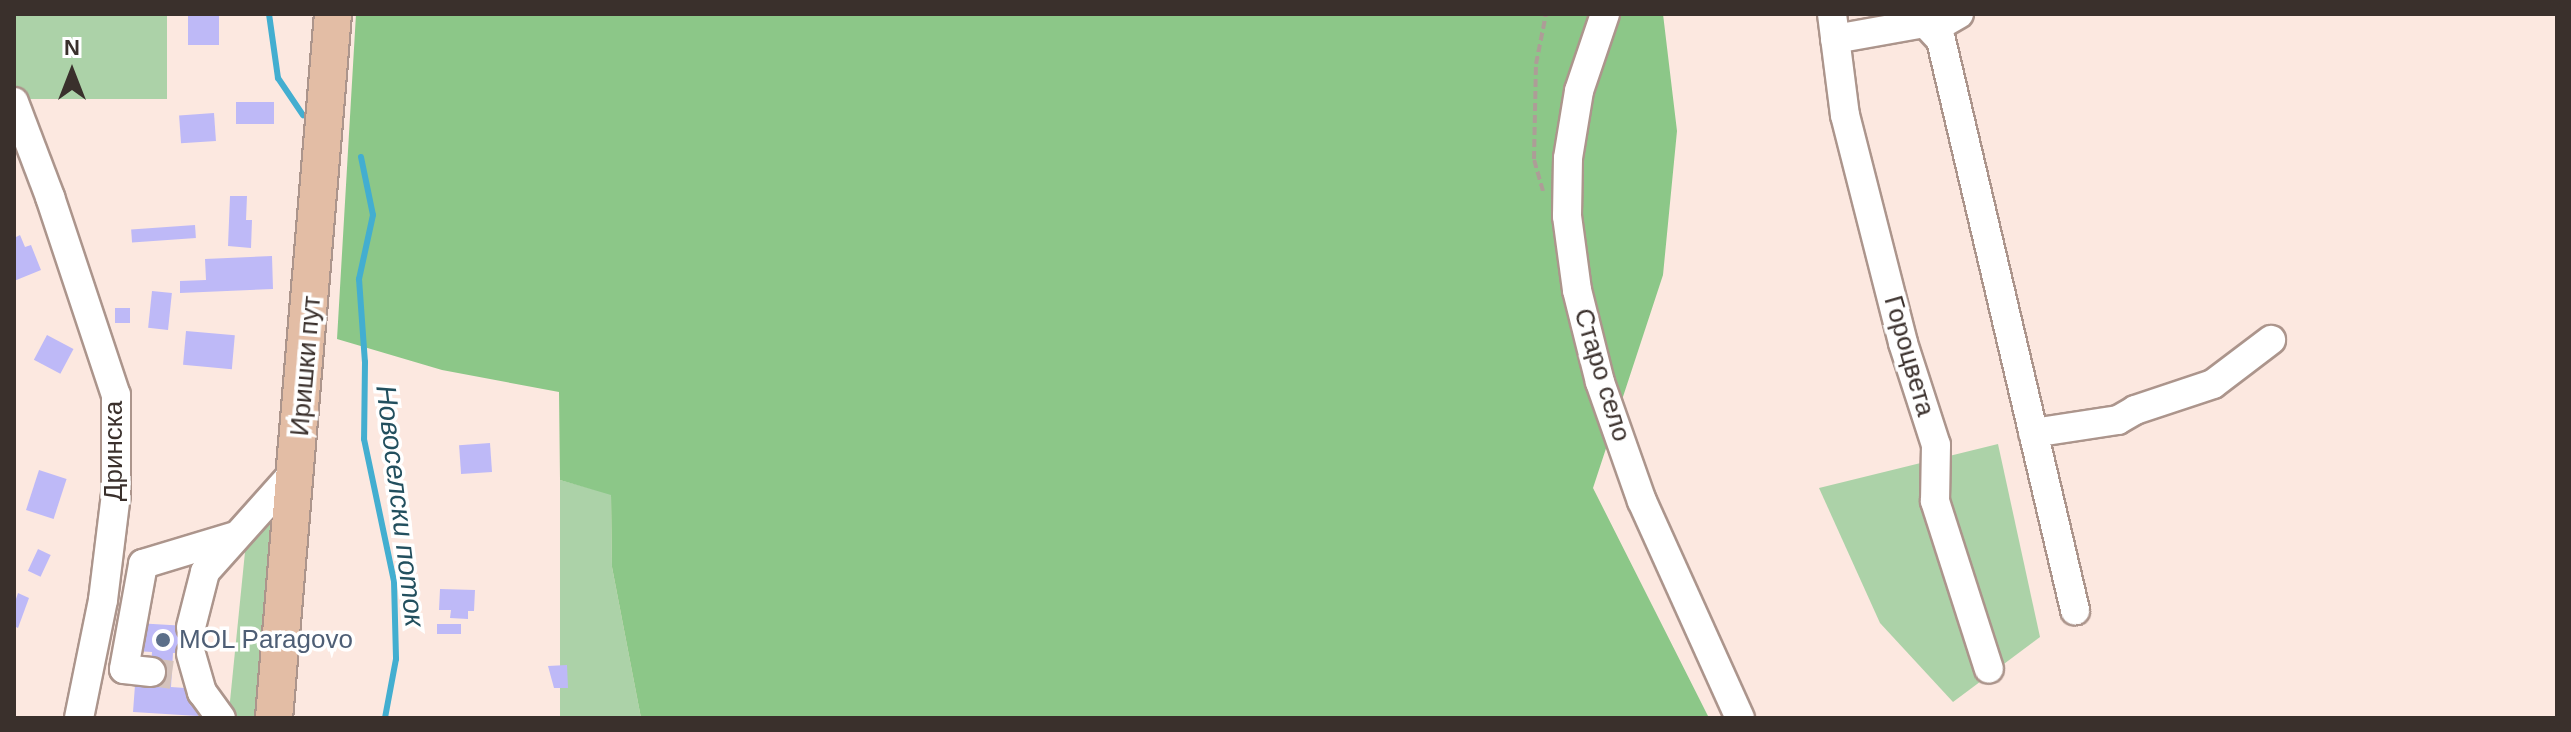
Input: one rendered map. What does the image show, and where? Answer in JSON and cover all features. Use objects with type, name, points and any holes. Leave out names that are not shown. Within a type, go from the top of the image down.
[{"type":"main road","name":"Иришки пут","points":[[274,718],[333,14]]},
{"type":"street","name":"Старо село","points":[[1605,14],[1579,91],[1568,158],[1567,216],[1577,290],[1600,382],[1642,501],[1740,718]]},
{"type":"street","points":[[1959,14],[1933,29],[1941,40],[2075,610]]},
{"type":"street","name":"Гороцвета","points":[[1933,29],[1925,23],[1834,26],[1845,115],[1903,343],[1936,445],[1935,501],[1989,669]]},
{"type":"street","name":"Дринска","points":[[14,102],[50,197],[116,395],[116,494],[103,600],[79,718]]},
{"type":"street","points":[[2033,433],[2118,420],[2135,410],[2213,384],[2271,340]]},
{"type":"street","points":[[180,661],[205,572],[297,469]]},
{"type":"street","points":[[180,661],[124,669],[143,564],[236,536]]},
{"type":"street","points":[[180,661],[221,718]]},
{"type":"path","points":[[1546,14],[1536,64],[1534,159],[1543,191],[1567,216]]},
{"type":"green space","points":[[14,14],[167,14],[167,99],[14,99]]},
{"type":"green space","points":[[356,14],[1663,14],[1677,131],[1663,275],[1593,488],[1709,718],[641,718],[612,567],[611,495],[560,480],[559,392],[442,370],[337,339]]},
{"type":"green space","points":[[1998,444],[2040,637],[1953,702],[1880,623],[1819,488]]},
{"type":"green space","points":[[560,480],[611,494],[612,567],[641,718],[560,718]]},
{"type":"green space","points":[[288,483],[266,718],[237,718],[229,711],[246,542]]},
{"type":"building","points":[[188,14],[219,14],[219,45],[188,45]]},
{"type":"building","points":[[236,102],[274,102],[274,124],[236,124]]},
{"type":"building","points":[[214,113],[216,141],[181,143],[179,115]]},
{"type":"building","points":[[230,196],[247,196],[246,220],[252,220],[251,248],[228,246]]},
{"type":"building","points":[[195,225],[196,238],[132,242],[131,229]]},
{"type":"building","points":[[20,235],[25,247],[31,245],[41,270],[14,281],[14,238]]},
{"type":"building","points":[[272,256],[273,289],[180,293],[180,281],[206,280],[205,259]]},
{"type":"building","points":[[152,291],[172,293],[168,330],[148,328]]},
{"type":"building","points":[[115,308],[130,308],[130,323],[115,323]]},
{"type":"building","points":[[186,331],[235,335],[232,369],[183,365]]},
{"type":"building","points":[[47,335],[73,349],[60,374],[34,360]]},
{"type":"building","points":[[490,443],[492,472],[461,474],[459,445]]},
{"type":"building","points":[[39,470],[67,479],[54,519],[26,510]]},
{"type":"building","points":[[38,549],[51,555],[41,577],[28,571]]},
{"type":"building","points":[[440,589],[475,590],[474,611],[468,611],[468,619],[450,618],[451,610],[439,610]]},
{"type":"building","points":[[18,593],[29,598],[18,628],[14,626],[14,605]]},
{"type":"building","points":[[136,623],[204,627],[202,654],[173,653],[171,687],[199,689],[198,716],[133,712],[135,685],[150,686],[152,652],[134,651]]},
{"type":"building","points":[[437,624],[461,624],[461,634],[437,634]]},
{"type":"building","points":[[567,665],[568,688],[554,688],[548,666]]},
{"type":"waterway","name":"Новоселски поток","points":[[269,14],[278,78],[303,115]]},
{"type":"waterway","name":"Новоселски поток","points":[[361,157],[373,215],[359,279],[365,362],[364,439],[394,581],[396,659],[385,718]]},
{"type":"tunnel","points":[[151,672],[172,675]]},
{"type":"place","name":"MOL Paragovo","points":[[163,640]]}]
